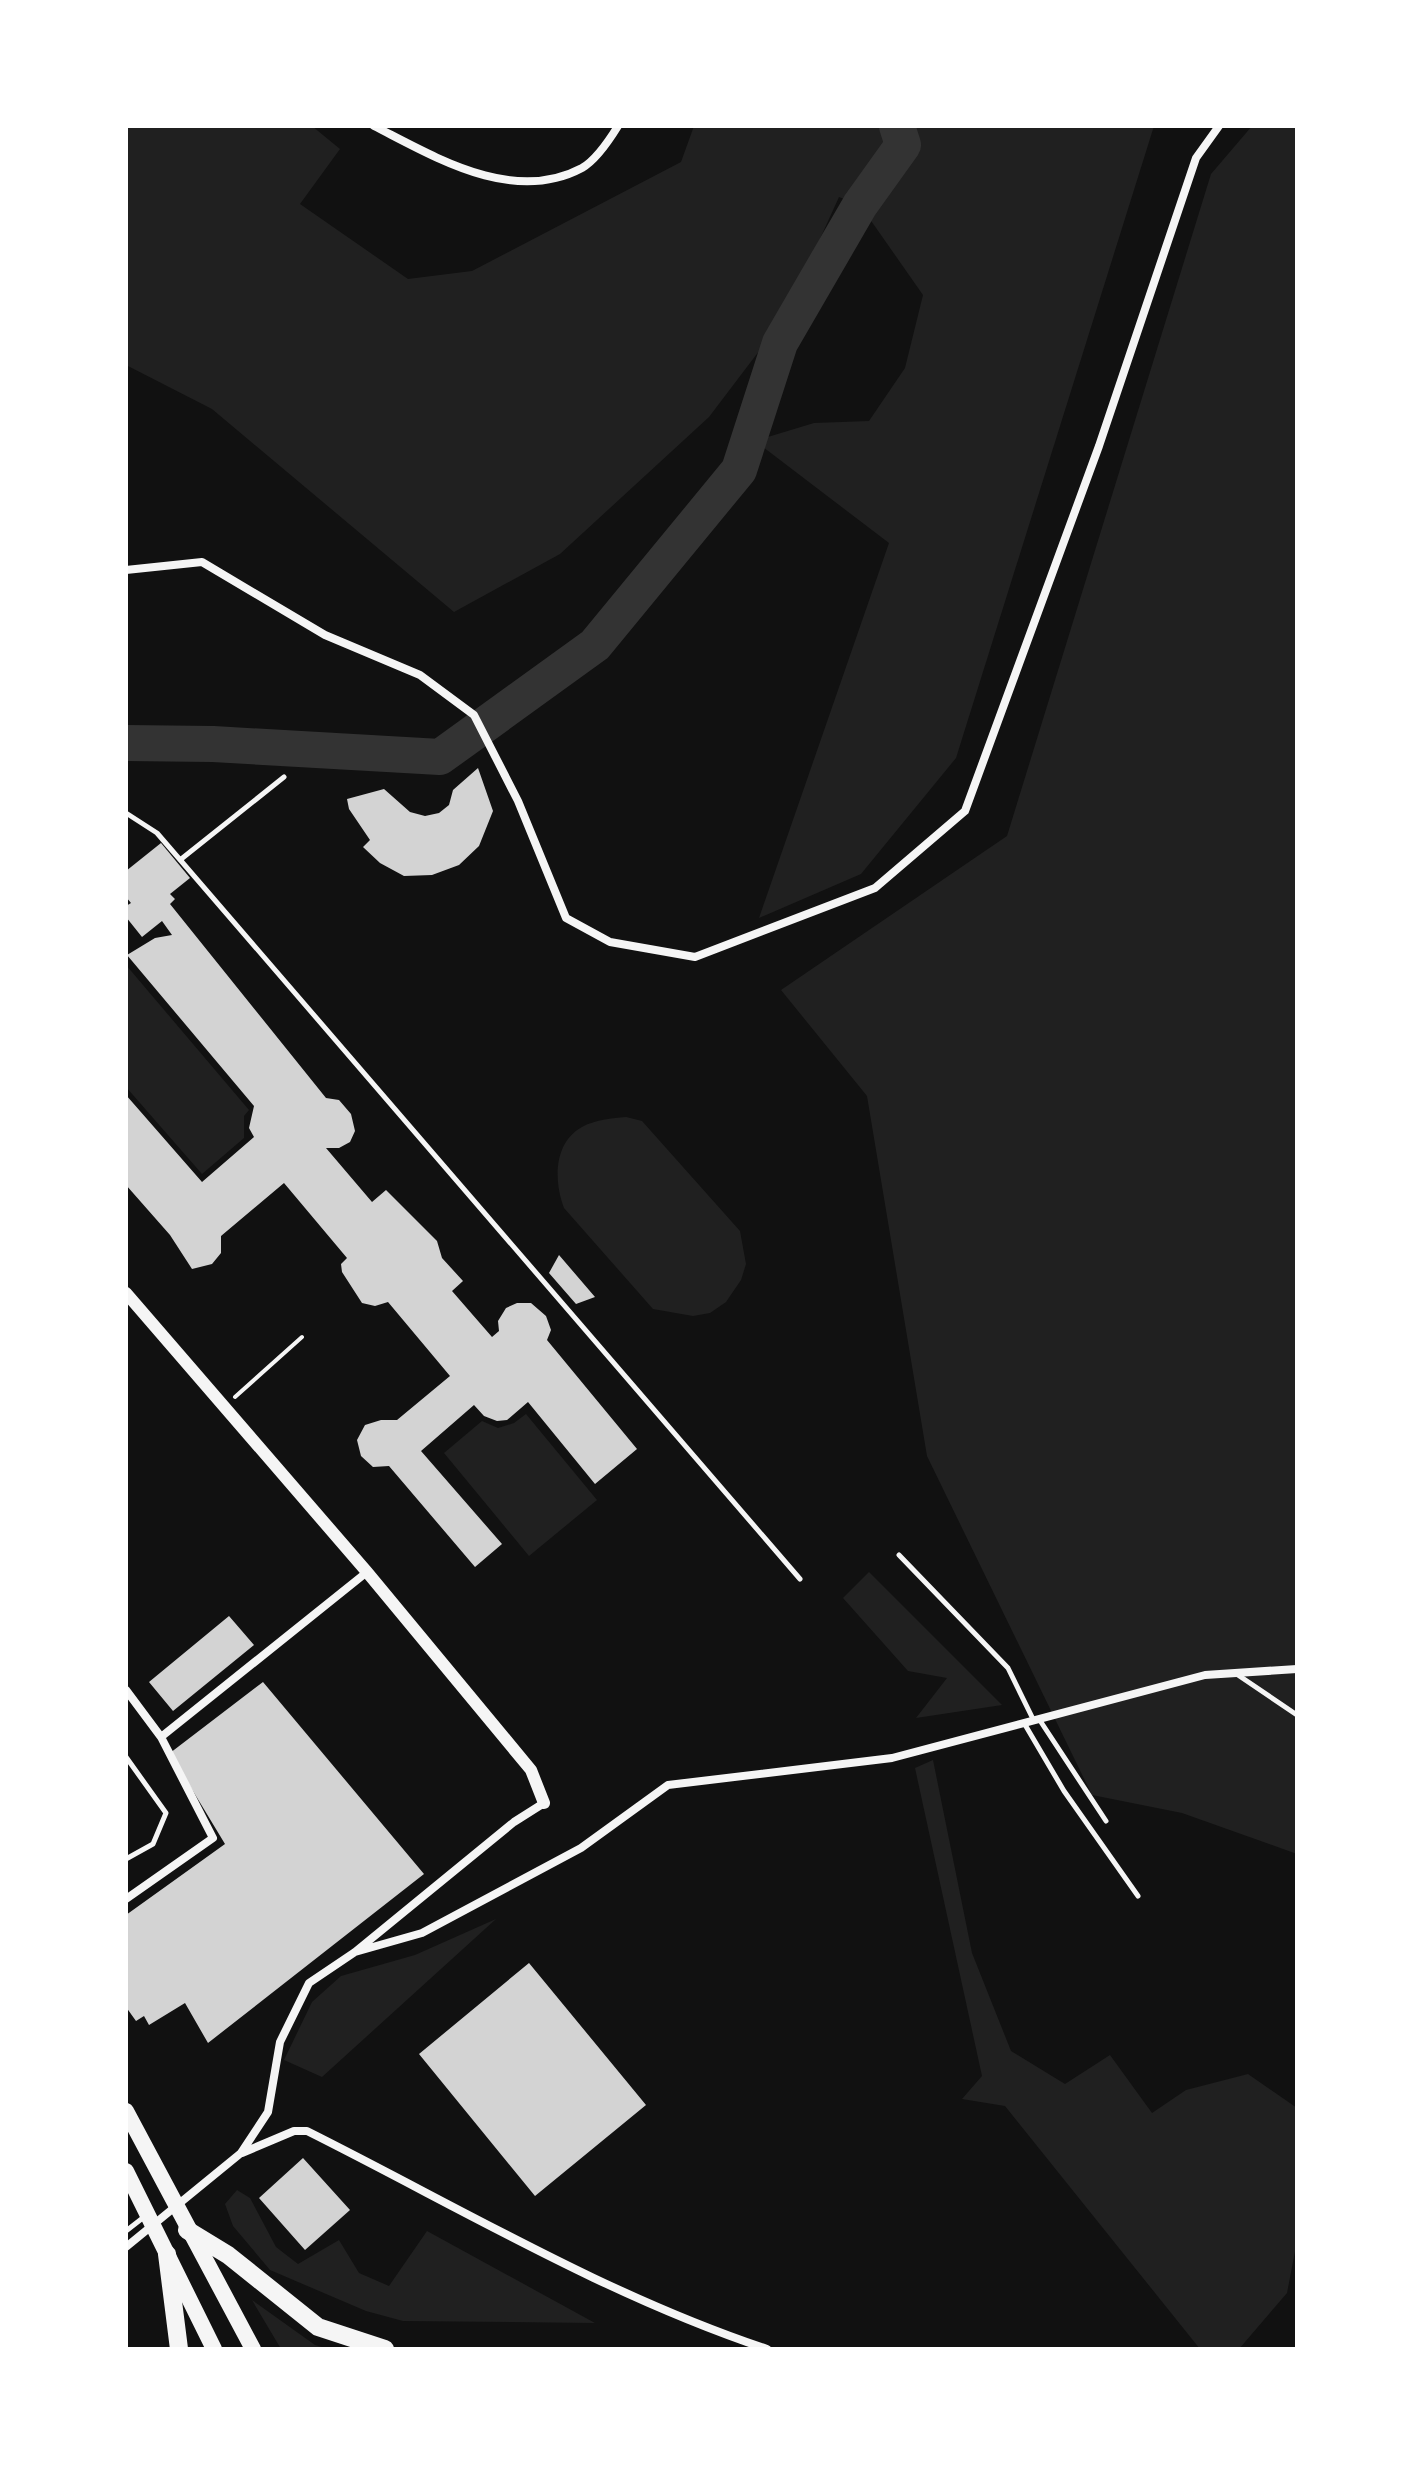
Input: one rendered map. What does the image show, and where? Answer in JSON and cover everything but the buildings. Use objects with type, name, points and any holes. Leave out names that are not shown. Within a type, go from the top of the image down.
[{"type":"highway","points":[[187,2230],[228,2255],[318,2327],[385,2349]]},
{"type":"highway","points":[[167,2254],[179,2349]]},
{"type":"main road","points":[[126,2111],[175,2208],[253,2349]]},
{"type":"main road","points":[[126,2171],[214,2349]]},
{"type":"street","points":[[374,126],[453,166],[529,183],[583,167],[618,126]]},
{"type":"street","points":[[126,570],[202,562],[325,635],[420,675],[474,715],[515,794],[566,918],[610,942],[695,957],[875,888],[965,811],[1099,446],[1196,158],[1219,126]]},
{"type":"street","points":[[126,2247],[149,2219],[175,2208],[241,2153],[268,2112],[280,2042],[290,2016],[309,1983],[355,1952],[506,1828],[544,1803],[531,1770],[367,1572],[129,1303]]},
{"type":"street","points":[[161,1737],[367,1572]]},
{"type":"street","points":[[355,1952],[422,1933],[581,1848],[668,1785],[892,1758],[1205,1675],[1297,1669]]},
{"type":"street","points":[[126,1690],[161,1737],[213,1838],[126,1899]]},
{"type":"street","points":[[241,2153],[294,2131],[307,2131],[602,2283],[712,2330],[767,2349]]},
{"type":"lane","points":[[180,860],[284,777]]},
{"type":"lane","points":[[126,813],[157,833],[800,1579]]},
{"type":"lane","points":[[899,1555],[1008,1668],[1064,1791],[1138,1896]]},
{"type":"lane","points":[[1234,1673],[1297,1715]]},
{"type":"lane","points":[[1032,1720],[1106,1821]]},
{"type":"lane","points":[[126,1757],[166,1813],[153,1844],[126,1859]]},
{"type":"lane","points":[[126,2231],[149,2219]]},
{"type":"path","points":[[247,1386],[302,1337]]},
{"type":"shaded area","points":[[126,126],[312,126],[340,149],[300,204],[408,279],[472,271],[681,162],[694,126],[1154,126],[956,758],[861,874],[759,918],[889,543],[755,441],[814,423],[869,421],[905,368],[923,295],[860,205],[839,197],[784,318],[709,417],[560,554],[454,612],[212,409],[126,365]]},
{"type":"shaded area","points":[[1252,126],[1297,126],[1297,1854],[1182,1813],[1092,1795],[927,1456],[867,1096],[781,990],[1007,836],[1211,174]]},
{"type":"shaded area","points":[[126,965],[249,1110],[244,1116],[244,1138],[202,1174],[126,1087]]},
{"type":"shaded area","points":[[626,1117],[642,1121],[740,1231],[746,1264],[741,1280],[726,1302],[710,1313],[693,1316],[653,1309],[564,1208],[558,1164],[572,1134],[587,1125]]},
{"type":"shaded area","points":[[526,1414],[597,1500],[529,1556],[444,1453],[482,1421],[498,1428],[514,1423]]},
{"type":"shaded area","points":[[869,1572],[1002,1705],[916,1718],[947,1678],[908,1671],[843,1598]]},
{"type":"shaded area","points":[[933,1760],[972,1953],[1011,2051],[1065,2084],[1110,2055],[1152,2113],[1186,2090],[1248,2074],[1297,2108],[1297,2241],[1287,2293],[1239,2349],[1200,2349],[1005,2106],[962,2099],[982,2076],[915,1768]]},
{"type":"shaded area","points":[[496,1919],[322,2077],[284,2060],[312,2002],[341,1976],[415,1955]]},
{"type":"shaded area","points":[[237,2190],[250,2198],[276,2247],[298,2264],[339,2240],[359,2273],[389,2286],[427,2231],[595,2323],[403,2321],[366,2311],[270,2270],[233,2226],[225,2204]]},
{"type":"shaded area","points":[[252,2300],[315,2345],[329,2349],[281,2349]]},
{"type":"waterway","points":[[126,743],[213,744],[440,757],[595,645],[739,470],[780,343],[860,205],[903,145],[897,126]]}]
